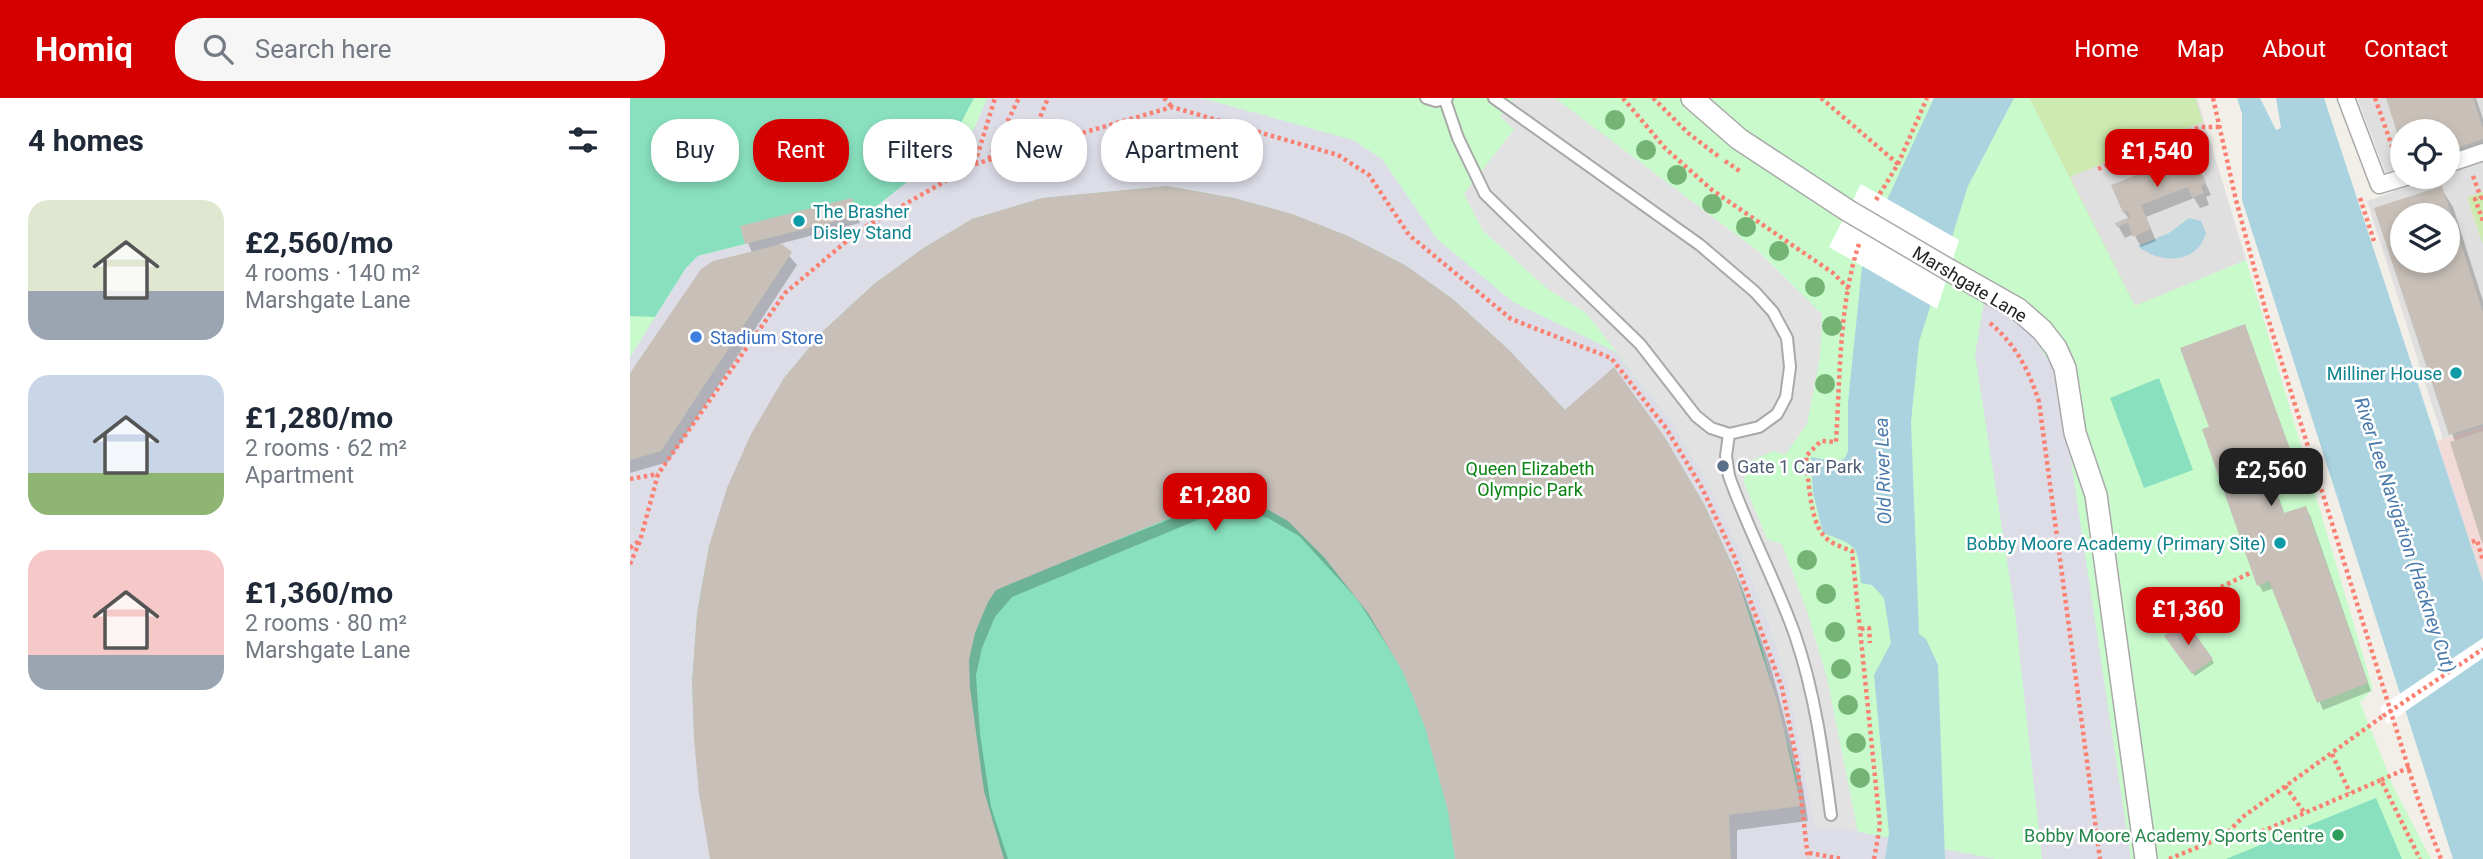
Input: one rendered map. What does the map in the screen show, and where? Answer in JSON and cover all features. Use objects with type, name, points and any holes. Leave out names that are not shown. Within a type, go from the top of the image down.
[{"type":"street","name":"Marshgate Lane","points":[[1692,98],[1739,139],[1796,180],[2018,309],[2042,330],[2056,348],[2065,368],[2075,433],[2096,495],[2146,859]]},
{"type":"street","points":[[2346,98],[2379,185],[2390,182]]},
{"type":"street","points":[[2460,160],[2483,152]]},
{"type":"lane","points":[[1426,98],[1446,99],[1462,149],[1485,194],[1640,344],[1696,416],[1711,428],[1729,434],[1759,427],[1777,414],[1786,397],[1790,367],[1787,338],[1773,312],[1755,292],[1700,245],[1494,98]]},
{"type":"lane","points":[[1729,434],[1726,456],[1729,475],[1795,635],[1809,686],[1824,755],[1831,815]]},
{"type":"path","points":[[977,157],[995,98]]},
{"type":"path","points":[[977,163],[989,160],[1020,98]]},
{"type":"path","points":[[1039,119],[1048,98]]},
{"type":"path","points":[[1164,98],[1172,107],[1338,155],[1368,175],[1409,235],[1511,319],[1611,358],[1666,428],[1702,488],[1734,556],[1782,688],[1797,762],[1809,856],[1840,859]]},
{"type":"path","points":[[1623,98],[1665,148],[1712,190],[1833,273],[1849,289]]},
{"type":"path","points":[[1821,98],[1898,164]]},
{"type":"path","points":[[1871,207],[1898,164],[1927,98]]},
{"type":"path","points":[[2213,98],[2266,312],[2419,802],[2441,859]]},
{"type":"path","points":[[2375,98],[2390,141]]},
{"type":"path","points":[[1087,132],[1172,107]]},
{"type":"path","points":[[2098,169],[2200,127],[2220,127]]},
{"type":"path","points":[[2196,159],[2209,153]]},
{"type":"path","points":[[630,564],[640,541],[658,474],[785,293],[860,230],[944,182]]},
{"type":"path","points":[[2477,188],[2482,198],[2476,199],[2483,221]]},
{"type":"path","points":[[1860,242],[1848,277],[1836,442],[1821,441],[1806,456],[1810,496],[1821,534],[1833,544],[1852,551],[1880,826],[1874,859]]},
{"type":"path","name":"Marshgate Lane","points":[[1980,314],[2017,351],[2031,375],[2039,402],[2100,859]]},
{"type":"path","points":[[630,479],[658,474]]},
{"type":"path","points":[[2472,542],[2477,540],[2483,561]]},
{"type":"path","points":[[630,548],[640,541]]},
{"type":"path","points":[[2139,627],[2252,572]]},
{"type":"path","points":[[1861,629],[1868,628],[1870,643]]},
{"type":"path","points":[[2169,859],[2223,836],[2244,816],[2285,786],[2483,649]]},
{"type":"path","points":[[2332,754],[2350,793]]},
{"type":"path","points":[[2223,836],[2249,837],[2410,767]]},
{"type":"path","points":[[2381,780],[2420,859]]},
{"type":"path","points":[[2285,786],[2304,812]]},
{"type":"shaded area","points":[[987,98],[1201,98],[1353,140],[1382,159],[1437,239],[1513,302],[1616,352],[1670,420],[1708,484],[1741,554],[1771,630],[1789,688],[1815,829],[1844,829],[1995,859],[1731,859],[1729,815],[1800,806],[1795,772],[1762,648],[1735,571],[1704,504],[1664,436],[1614,368],[1565,410],[1509,350],[1454,300],[1405,265],[1348,236],[1292,214],[1234,198],[1167,186],[1042,198],[972,219],[922,249],[874,284],[823,331],[784,378],[709,546],[697,612],[692,682],[694,738],[710,859],[630,859],[630,460],[661,451],[792,252],[782,244],[713,261],[702,269],[630,373],[630,357],[686,268],[698,256],[868,213],[907,182],[977,182],[977,122]]},
{"type":"shaded area","name":"Gate 1 Car Park","points":[[1514,98],[1555,98],[1758,251],[1822,314],[1820,357],[1807,424],[1785,455],[1773,451],[1751,461],[1745,471],[1744,483],[1767,539],[1782,544],[1807,611],[1827,678],[1858,832],[1814,829],[1789,688],[1771,630],[1741,554],[1708,484],[1670,420],[1586,313],[1549,290],[1483,231],[1464,194],[1514,129],[1500,117]]},
{"type":"shaded area","points":[[2029,98],[2197,98],[2246,260],[2135,306]]},
{"type":"shaded area","points":[[2357,98],[2483,98],[2483,427],[2443,439],[2367,201],[2393,192],[2392,189],[2460,189],[2460,119],[2390,119],[2390,184]]},
{"type":"shaded area","points":[[1984,302],[2028,330],[2053,367],[2061,395],[2131,859],[2042,859],[2015,612],[1975,355]]},
{"type":"shaded area","points":[[2483,427],[2483,582],[2437,441]]},
{"type":"green space","name":"Queen Elizabeth Olympic Park","points":[[630,98],[1916,98],[2003,118],[2014,98],[2029,98],[2135,306],[2246,260],[2373,689],[2360,702],[2393,786],[2431,859],[630,859]]},
{"type":"green space","points":[[630,98],[974,98],[963,119],[863,119],[863,182],[908,182],[868,213],[698,256],[686,268],[655,317],[630,316]]},
{"type":"green space","points":[[2029,98],[2195,98],[2203,122],[2070,177],[2135,306],[2193,282],[2101,347],[2069,177]]},
{"type":"green space","points":[[1167,186],[1234,198],[1292,214],[1348,236],[1405,265],[1454,300],[1509,350],[1614,367],[1692,484],[1736,573],[1776,689],[1801,806],[1729,815],[1731,859],[710,859],[694,738],[692,682],[697,612],[709,546],[784,378],[823,331],[874,284],[922,249],[972,219],[1042,198]]},
{"type":"green space","points":[[2483,192],[2483,245],[2467,197]]},
{"type":"green space","points":[[2159,378],[2193,470],[2144,488],[2110,398]]},
{"type":"green space","name":"Bobby Moore Academy Sports Centre","points":[[2376,798],[2402,859],[2226,859]]},
{"type":"water","name":"Old River Lea","points":[[1934,98],[2014,98],[1968,186],[1919,342],[1911,422],[1919,634],[1926,639],[1938,665],[1945,859],[1885,859],[1889,834],[1874,675],[1891,643],[1884,598],[1872,585],[1861,583],[1859,561],[1854,549],[1823,533],[1813,493],[1811,457],[1837,462],[1845,458],[1848,451],[1848,402],[1862,267],[1881,213]]},
{"type":"water","name":"River Lee Navigation (Hackney Cut)","points":[[2237,98],[2260,98],[2276,130],[2281,128],[2276,98],[2324,98],[2483,582],[2483,859],[2453,859],[2242,200],[2242,114]]},
{"type":"water","points":[[2189,218],[2201,221],[2206,233],[2195,251],[2186,256],[2156,256],[2138,246],[2169,233]]},
{"type":"pier","points":[[1861,184],[1959,240],[1937,309],[1829,247]]},
{"type":"pier","points":[[2483,638],[2483,658],[2387,724],[2380,707]]},
{"type":"building","points":[[2386,98],[2473,98],[2483,128],[2483,139],[2460,147],[2460,119],[2393,119]]},
{"type":"building","points":[[2193,152],[2206,183],[2201,186],[2204,193],[2192,198],[2188,187],[2141,205],[2151,229],[2133,237],[2128,223],[2117,227],[2115,223],[2130,217],[2127,210],[2123,213],[2111,185]]},
{"type":"building","points":[[1167,186],[1234,198],[1292,214],[1348,236],[1405,265],[1454,300],[1509,350],[1565,410],[1614,367],[1664,436],[1704,504],[1735,571],[1778,704],[1801,806],[1729,815],[1731,859],[1455,859],[1448,811],[1425,727],[1403,672],[1368,613],[1324,557],[1288,521],[1258,504],[1227,494],[996,590],[988,602],[975,633],[969,660],[970,688],[984,791],[1004,859],[710,859],[699,794],[694,738],[692,682],[697,613],[709,546],[727,488],[751,434],[784,378],[823,331],[874,284],[922,249],[972,219],[1042,198]]},
{"type":"building","name":"Milliner House","points":[[2433,189],[2443,189],[2448,203],[2390,203],[2390,256],[2374,208]]},
{"type":"building","name":"The Brasher Disley Stand","points":[[852,198],[857,216],[745,244],[740,226]]},
{"type":"building","name":"Milliner House","points":[[2460,241],[2483,312],[2483,424],[2449,435],[2395,273],[2460,273]]},
{"type":"building","name":"Stadium Store","points":[[782,244],[792,252],[661,451],[630,460],[630,373],[701,269],[713,261]]},
{"type":"building","name":"Bobby Moore Academy (Primary Site)","points":[[2245,324],[2291,452],[2265,461],[2284,513],[2306,506],[2368,683],[2317,703],[2269,581],[2257,586],[2202,429],[2209,427],[2180,348]]},
{"type":"building","points":[[2483,431],[2483,543],[2482,543],[2450,442]]},
{"type":"building","points":[[2185,620],[2213,659],[2192,674],[2164,636]]},
{"type":"place","name":"The Brasher Disley Stand","points":[[799,221]]},
{"type":"place","name":"Stadium Store","points":[[696,337]]},
{"type":"place","name":"Milliner House","points":[[2456,373]]},
{"type":"place","name":"Gate 1 Car Park","points":[[1723,466]]},
{"type":"place","name":"Bobby Moore Academy (Primary Site)","points":[[2280,543]]},
{"type":"place","name":"Bobby Moore Academy Sports Centre","points":[[2338,835]]}]
